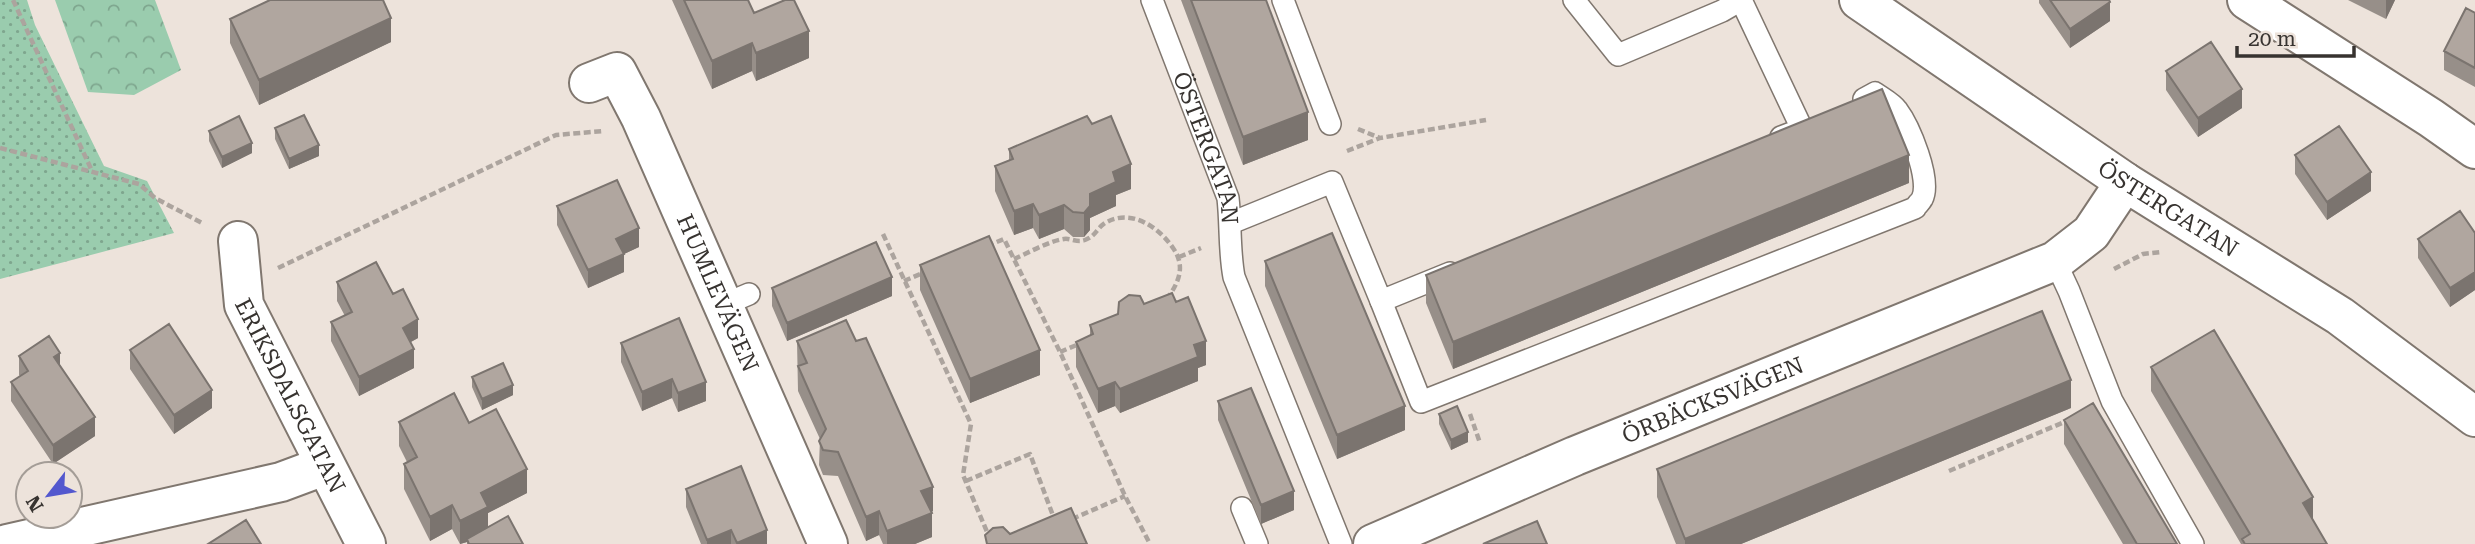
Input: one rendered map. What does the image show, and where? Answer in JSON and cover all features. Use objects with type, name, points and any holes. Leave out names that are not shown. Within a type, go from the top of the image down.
[{"type":"street","name":"ÖSTERGATAN","points":[[1859,0],[2125,181],[2340,316],[2475,417]]},
{"type":"street","points":[[2250,1],[2475,149]]},
{"type":"street","name":"HUMLEVÄGEN","points":[[589,83],[617,72],[736,300],[828,544]]},
{"type":"street","name":"ÖRBÄCKSVÄGEN","points":[[1373,544],[1575,456],[2055,261],[2091,233],[2125,181]]},
{"type":"street","name":"ERIKSDALSGATAN","points":[[238,240],[244,305],[366,544]]},
{"type":"street","points":[[7,544],[281,482],[324,466]]},
{"type":"lane","name":"ÖSTERGATAN","points":[[1152,0],[1228,198],[1231,223],[1332,182]]},
{"type":"lane","points":[[1283,0],[1330,124]]},
{"type":"lane","points":[[1574,0],[1618,55],[1722,11],[1741,0],[1802,129]]},
{"type":"lane","points":[[1332,182],[1421,402],[1915,208],[1922,200],[1925,188],[1923,170],[1897,109],[1875,93],[1851,105]]},
{"type":"lane","points":[[1763,145],[1826,117]]},
{"type":"lane","points":[[1231,223],[1229,244],[1234,277],[1341,544]]},
{"type":"lane","points":[[2055,261],[2112,401],[2193,544]]},
{"type":"lane","points":[[1381,301],[1470,265]]},
{"type":"lane","points":[[1242,508],[1257,544]]},
{"type":"path","points":[[13,0],[92,172]]},
{"type":"path","points":[[1332,182],[1336,155],[1380,138],[1486,120]]},
{"type":"path","points":[[275,270],[556,135],[606,130]]},
{"type":"path","points":[[0,148],[139,184],[155,198],[187,215]]},
{"type":"path","points":[[1014,259],[1065,239],[1080,242],[1094,236],[1103,224],[1123,216],[1142,221],[1165,236],[1179,257],[1181,277],[1170,296],[1159,305]]},
{"type":"path","points":[[883,234],[971,424],[963,475],[989,542],[1002,542]]},
{"type":"path","points":[[979,250],[1004,239],[1150,544]]},
{"type":"path","points":[[904,281],[929,271]]},
{"type":"path","points":[[1060,352],[1085,341]]},
{"type":"path","points":[[1950,471],[2112,401]]},
{"type":"path","points":[[965,481],[1030,454],[1057,525]]},
{"type":"path","points":[[1068,520],[1125,496]]},
{"type":"green space","points":[[0,0],[27,0],[35,25],[104,166],[147,181],[174,233],[0,279]]},
{"type":"green space","points":[[55,0],[155,0],[181,70],[134,95],[88,92]]},
{"type":"building","points":[[270,0],[383,0],[391,18],[259,80],[230,19]]},
{"type":"building","points":[[684,0],[748,0],[754,13],[785,0],[794,0],[809,31],[756,53],[752,43],[712,61]]},
{"type":"building","points":[[1191,0],[1266,0],[1308,112],[1243,137]]},
{"type":"building","points":[[2050,0],[2109,0],[2110,2],[2070,29]]},
{"type":"building","points":[[2466,8],[2475,13],[2475,68],[2444,51]]},
{"type":"building","points":[[2211,42],[2242,89],[2198,118],[2166,71]]},
{"type":"building","points":[[1882,89],[1909,155],[1453,342],[1426,275]]},
{"type":"building","points":[[304,115],[319,145],[289,159],[275,128]]},
{"type":"building","points":[[239,116],[252,143],[222,157],[209,131]]},
{"type":"building","points":[[1087,116],[1092,124],[1111,116],[1131,164],[1113,172],[1116,182],[1090,194],[1090,206],[1084,213],[1073,212],[1064,205],[1039,215],[1033,204],[1014,211],[995,166],[1013,159],[1009,149]]},
{"type":"building","points":[[2339,126],[2371,172],[2327,202],[2295,155]]},
{"type":"building","points":[[617,180],[639,228],[616,239],[624,254],[588,270],[557,206]]},
{"type":"building","points":[[2460,211],[2475,233],[2475,272],[2450,288],[2418,239]]},
{"type":"building","points":[[1332,233],[1405,406],[1337,435],[1265,261]]},
{"type":"building","points":[[989,236],[1040,350],[970,379],[920,265]]},
{"type":"building","points":[[876,242],[892,277],[787,323],[772,288]]},
{"type":"building","points":[[376,262],[393,294],[403,289],[418,319],[403,328],[414,349],[359,377],[331,322],[352,312],[337,282]]},
{"type":"building","points":[[1172,293],[1176,302],[1188,297],[1206,341],[1194,345],[1198,357],[1120,389],[1115,382],[1098,389],[1076,342],[1093,334],[1090,325],[1118,314],[1119,302],[1129,295],[1140,296],[1144,304]]},
{"type":"building","points":[[2042,311],[2071,380],[1685,539],[1657,469]]},
{"type":"building","points":[[679,318],[706,382],[678,393],[672,379],[642,392],[621,343]]},
{"type":"building","points":[[846,320],[856,341],[866,338],[933,487],[921,491],[932,513],[887,531],[879,511],[866,517],[838,452],[823,450],[819,441],[826,429],[798,366],[807,363],[797,341]]},
{"type":"building","points":[[169,324],[212,390],[174,415],[130,350]]},
{"type":"building","points":[[2214,330],[2313,497],[2303,503],[2327,544],[2245,544],[2242,539],[2250,534],[2151,367]]},
{"type":"building","points":[[49,336],[60,353],[54,357],[95,417],[53,445],[11,382],[28,371],[19,356]]},
{"type":"building","points":[[503,363],[513,385],[482,399],[472,377]]},
{"type":"building","points":[[1251,388],[1294,491],[1261,505],[1218,401]]},
{"type":"building","points":[[454,393],[469,423],[496,409],[527,469],[481,493],[488,507],[460,521],[452,505],[430,517],[404,464],[417,457],[399,422]]},
{"type":"building","points":[[2093,403],[2177,544],[2137,544],[2064,420]]},
{"type":"building","points":[[1457,406],[1468,432],[1451,440],[1439,414]]},
{"type":"building","points":[[741,466],[767,530],[737,543],[731,530],[707,540],[686,489]]},
{"type":"building","points":[[1071,508],[1087,544],[987,544],[985,535],[993,528],[1003,527],[1010,534]]},
{"type":"building","points":[[508,516],[523,544],[469,544],[467,539]]},
{"type":"building","points":[[246,520],[261,544],[208,544]]},
{"type":"building","points":[[1537,521],[1547,544],[1483,544]]}]
